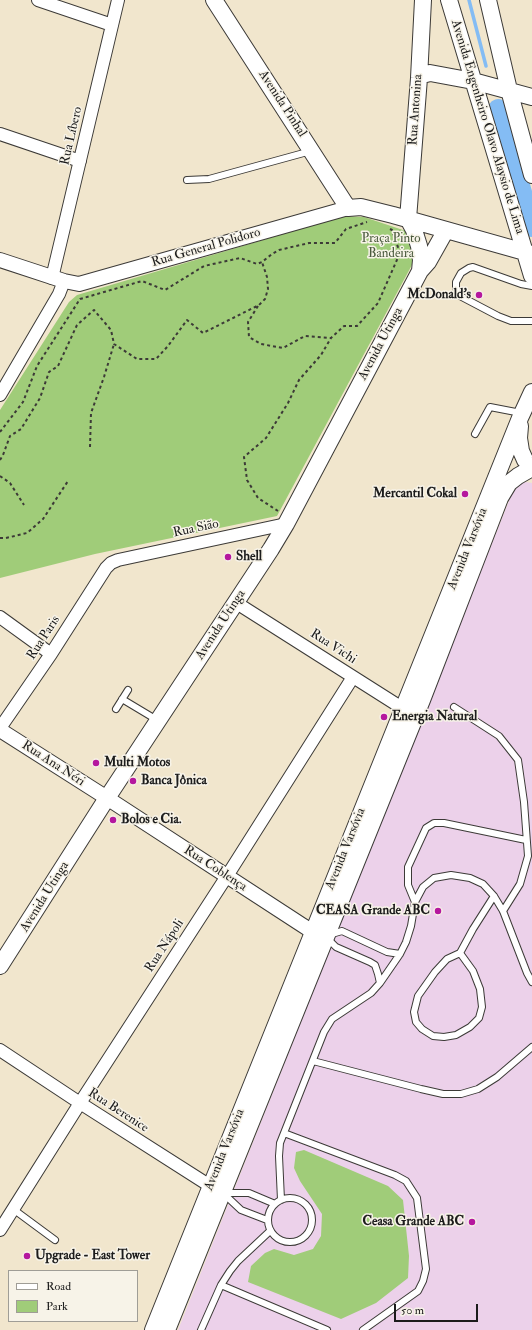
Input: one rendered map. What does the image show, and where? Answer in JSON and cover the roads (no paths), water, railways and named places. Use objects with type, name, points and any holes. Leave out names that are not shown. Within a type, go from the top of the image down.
[{"type":"main road","name":"Avenida Pinhal","points":[[214,0],[348,208]]},
{"type":"main road","name":"Avenida Engenheiro Olavo Alaysio de Lima","points":[[450,0],[473,81],[529,253],[532,276]]},
{"type":"main road","points":[[488,0],[509,90],[532,175]]},
{"type":"main road","name":"Rua Antonina","points":[[408,219],[419,78],[421,1]]},
{"type":"main road","points":[[419,78],[422,75],[430,73],[473,81],[532,97]]},
{"type":"main road","points":[[348,208],[361,207],[529,253]]},
{"type":"main road","name":"Avenida Utinga","points":[[408,219],[414,230],[419,246],[421,260],[420,271]]},
{"type":"main road","name":"Avenida Utinga","points":[[0,966],[107,798],[271,549],[420,271],[428,262],[446,230]]},
{"type":"main road","name":"Avenida Varsóvia","points":[[409,713],[521,416],[532,392]]},
{"type":"main road","points":[[521,416],[519,438],[521,451],[525,460],[532,467]]},
{"type":"main road","name":"Avenida Varsóvia","points":[[153,1330],[216,1190],[409,713],[504,490],[509,483],[532,467]]},
{"type":"main road","name":"Avenida Varsóvia","points":[[167,1330],[216,1190]]},
{"type":"street","points":[[38,0],[112,25]]},
{"type":"street","name":"Rua Líbero","points":[[2,388],[59,294],[58,280],[80,162],[118,0]]},
{"type":"street","points":[[0,134],[80,162]]},
{"type":"street","name":"Rua General Polidoro","points":[[0,260],[58,280],[80,284],[348,208]]},
{"type":"street","name":"Rua Sião","points":[[112,562],[287,521]]},
{"type":"street","name":"Rua Paris","points":[[0,729],[51,654],[106,568],[112,562]]},
{"type":"street","name":"Rua Vichi","points":[[235,602],[409,713]]},
{"type":"street","points":[[0,617],[51,654]]},
{"type":"street","name":"Rua Nápoli","points":[[0,1230],[80,1103],[228,876],[353,677]]},
{"type":"street","name":"Rua Ana Néri","points":[[0,729],[107,798]]},
{"type":"street","name":"Rua Coblença","points":[[107,798],[319,934]]},
{"type":"street","name":"Rua Berenice","points":[[0,1050],[216,1190]]},
{"type":"lane","points":[[187,180],[209,179],[312,151]]},
{"type":"lane","points":[[532,286],[520,284],[472,267],[460,273],[456,282],[456,288],[460,296],[474,304],[511,321],[532,321]]},
{"type":"lane","points":[[475,434],[490,407],[521,416]]},
{"type":"lane","points":[[116,708],[128,690]]},
{"type":"lane","points":[[122,699],[158,721]]},
{"type":"lane","points":[[454,706],[499,736],[518,760],[524,802],[528,856],[520,884],[503,911]]},
{"type":"lane","points":[[415,902],[408,884],[408,867],[426,828],[434,823],[444,823],[526,840]]},
{"type":"lane","points":[[281,1200],[279,1156],[280,1143],[324,1032],[332,1019],[371,993],[380,983],[400,954],[412,926],[415,902],[423,887],[434,878],[451,875],[470,878],[483,884],[494,896],[503,911],[527,973],[532,982]]},
{"type":"lane","points":[[460,953],[473,970],[480,990],[482,1007],[479,1018],[470,1028],[456,1035],[444,1037],[433,1036],[422,1029],[416,1022],[414,1012],[418,996],[435,972],[447,959],[460,953],[494,896]]},
{"type":"lane","points":[[319,934],[342,930],[387,952],[400,954]]},
{"type":"lane","points":[[319,934],[336,947],[375,965],[380,983]]},
{"type":"lane","points":[[313,1061],[421,1090],[443,1094],[461,1094],[478,1088],[497,1077],[532,1047]]},
{"type":"lane","points":[[284,1133],[395,1175],[406,1181],[417,1198],[426,1270],[423,1281],[418,1291],[363,1330]]},
{"type":"lane","points":[[216,1190],[249,1194],[275,1204]]},
{"type":"lane","points":[[216,1190],[241,1210],[267,1220]]},
{"type":"lane","points":[[288,1198],[296,1199],[308,1207],[311,1213],[311,1228],[302,1239],[288,1243],[275,1237],[270,1231],[267,1220],[271,1208],[281,1200],[288,1198]]},
{"type":"lane","points":[[13,1209],[55,1240]]},
{"type":"lane","points":[[202,1330],[221,1285],[230,1271],[270,1231]]},
{"type":"lane","points":[[221,1285],[327,1330]]},
{"type":"waterway","points":[[469,0],[486,66]]},
{"type":"waterway","points":[[498,109],[532,227]]},
{"type":"place","name":"McDonald's","points":[[479,295]]},
{"type":"place","name":"Mercantil Cokal","points":[[465,494]]},
{"type":"place","name":"Shell","points":[[228,557]]},
{"type":"place","name":"Energia Natural","points":[[384,717]]},
{"type":"place","name":"Multi Motos","points":[[96,763]]},
{"type":"place","name":"Banca Jônica","points":[[133,781]]},
{"type":"place","name":"Bolos e Cia.","points":[[113,820]]},
{"type":"place","name":"CEASA Grande ABC","points":[[438,911]]},
{"type":"place","name":"Ceasa Grande ABC","points":[[472,1222]]},
{"type":"place","name":"Upgrade - East Tower","points":[[27,1256]]},
{"type":"park label","name":"Praça Pinto Bandeira","points":[[391,246]]}]
